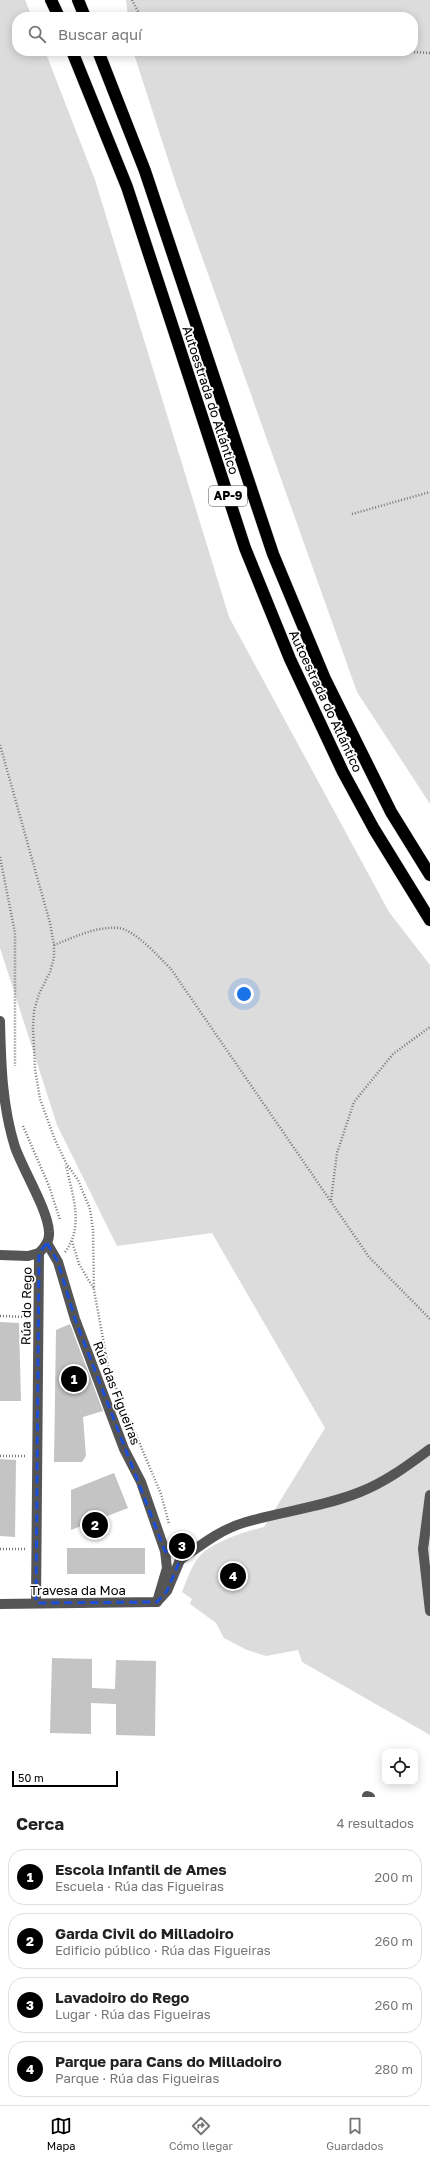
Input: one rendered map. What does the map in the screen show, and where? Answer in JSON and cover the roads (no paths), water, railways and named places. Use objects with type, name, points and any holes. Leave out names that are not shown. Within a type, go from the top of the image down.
[{"type":"highway","points":[[51,0],[57,12]]},
{"type":"highway","points":[[78,0],[83,12]]},
{"type":"highway","name":"Autoestrada do Atlántico","points":[[74,56],[127,187],[245,548],[290,659],[343,772],[374,829],[430,920]]},
{"type":"highway","name":"Autoestrada do Atlántico","points":[[100,56],[145,171],[273,554],[325,679],[391,812],[430,875]]},
{"type":"street","points":[[0,1021],[1,1085],[11,1132],[21,1161],[48,1224],[48,1240]]},
{"type":"street","name":"Rúa do Rego","points":[[36,1603],[39,1253],[48,1240]]},
{"type":"street","name":"Rúa das Figueiras","points":[[48,1240],[58,1262],[86,1348],[124,1449],[140,1482],[165,1551],[167,1568],[157,1602]]},
{"type":"street","points":[[0,1255],[28,1256],[39,1253]]},
{"type":"street","points":[[157,1602],[167,1591],[180,1560],[212,1537],[245,1522],[332,1502],[361,1492],[394,1475],[430,1449]]},
{"type":"street","points":[[430,1495],[424,1549],[430,1611]]},
{"type":"street","points":[[165,1551],[173,1558],[180,1560]]},
{"type":"street","name":"Travesa da Moa","points":[[0,1604],[157,1602]]},
{"type":"place","name":"Escola Infantil de Ames","points":[[74,1379]]},
{"type":"place","name":"Garda Civil do Milladoiro","points":[[95,1525]]},
{"type":"place","name":"Lavadoiro do Rego","points":[[182,1546]]},
{"type":"place","name":"Parque para Cans do Milladoiro","points":[[233,1576]]}]
